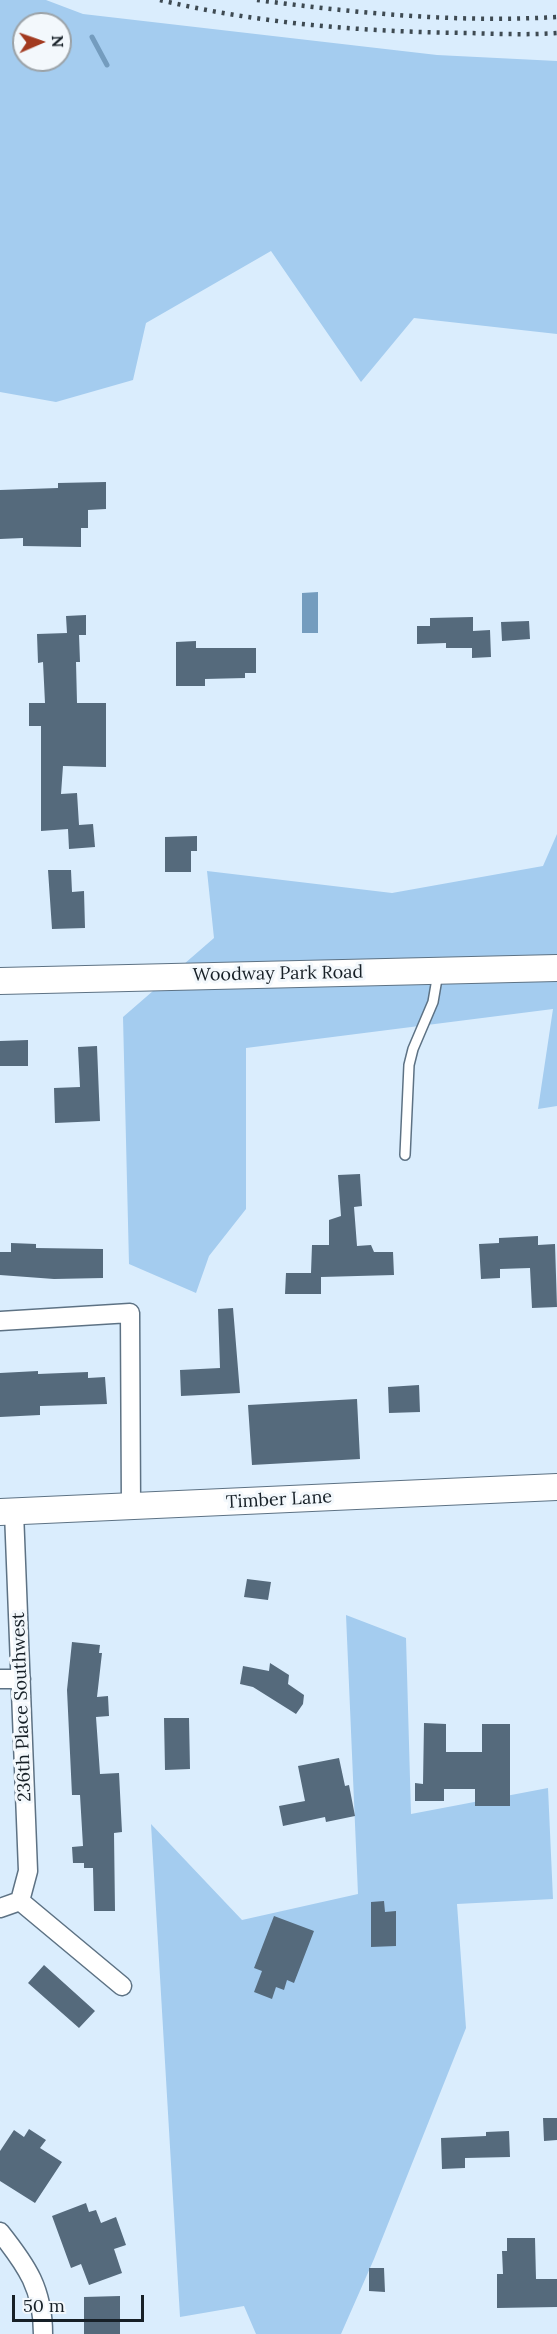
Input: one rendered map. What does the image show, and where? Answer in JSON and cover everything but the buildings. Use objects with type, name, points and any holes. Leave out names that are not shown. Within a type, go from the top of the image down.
[{"type":"street","name":"Woodway Park Road","points":[[0,981],[557,968]]},
{"type":"street","points":[[0,1321],[130,1313],[131,1507]]},
{"type":"street","name":"Timber Lane","points":[[7,1512],[557,1487]]},
{"type":"street","name":"236th Place Southwest","points":[[7,1512],[21,1679],[28,1872],[20,1901]]},
{"type":"street","points":[[0,1679],[21,1679]]},
{"type":"street","points":[[0,1908],[20,1901],[122,1986]]},
{"type":"street","points":[[0,2232],[25,2264],[43,2307],[43,2334]]},
{"type":"lane","points":[[405,1155],[409,1065],[413,1049],[433,1002],[439,971]]},
{"type":"shaded area","points":[[0,0],[46,0],[83,14],[437,55],[557,61],[557,334],[414,318],[361,382],[271,251],[146,323],[133,380],[56,402],[0,392]]},
{"type":"shaded area","points":[[318,592],[318,633],[302,633],[302,593]]},
{"type":"shaded area","points":[[557,834],[557,1106],[538,1109],[553,1009],[246,1048],[246,1209],[209,1256],[196,1293],[129,1264],[123,1017],[214,938],[207,871],[392,893],[543,866]]},
{"type":"shaded area","points":[[346,1615],[406,1638],[411,1814],[548,1788],[553,1899],[457,1904],[466,2028],[374,2259],[341,2334],[256,2334],[244,2306],[180,2317],[151,1824],[242,1920],[358,1894]]},
{"type":"waterway","points":[[92,37],[107,65]]},
{"type":"railway","points":[[160,0],[236,15],[314,25],[431,32],[557,33]]},
{"type":"railway","points":[[257,0],[407,16],[482,19],[557,17]]}]
